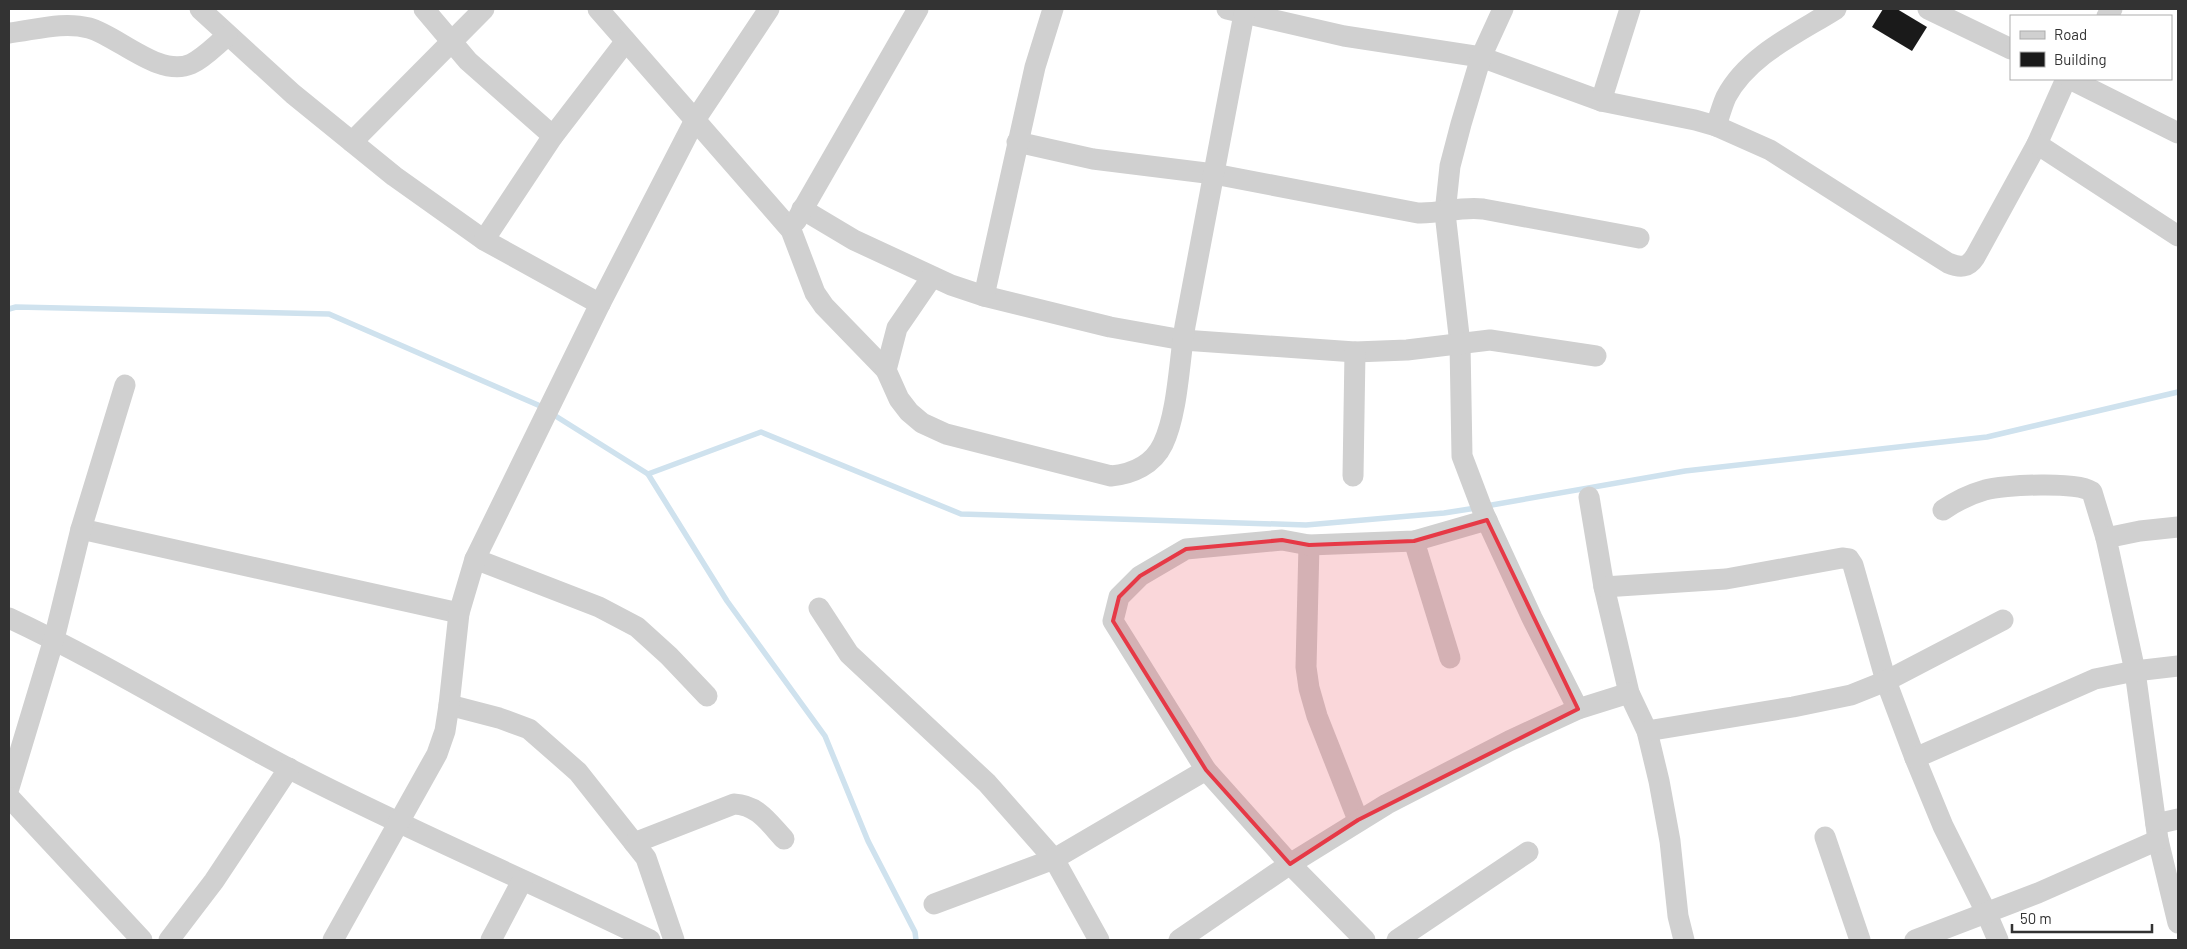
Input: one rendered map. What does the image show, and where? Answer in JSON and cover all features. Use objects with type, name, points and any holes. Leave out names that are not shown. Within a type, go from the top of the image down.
[{"type":"street","points":[[424,9],[468,62],[553,136]]},
{"type":"street","points":[[352,142],[484,9]]},
{"type":"street","points":[[598,9],[791,230],[814,293],[824,306],[886,370],[898,399],[909,412],[922,423],[946,434],[1111,476],[1127,475],[1144,467],[1163,445],[1170,421],[1214,174],[1236,11],[1344,36],[1481,57],[1601,101],[1716,126],[1770,150],[1948,263],[1960,267],[1969,265],[1975,257],[2036,144],[2066,80]]},
{"type":"street","points":[[333,940],[437,754],[449,705],[459,613],[475,559],[600,304],[695,120],[769,9]]},
{"type":"street","points":[[791,230],[918,9]]},
{"type":"street","points":[[984,296],[1035,67],[1053,9]]},
{"type":"street","points":[[1503,9],[1481,57],[1450,166],[1445,213],[1460,344],[1462,456],[1485,517],[1532,618],[1578,710]]},
{"type":"street","points":[[1601,101],[1630,9]]},
{"type":"street","points":[[1716,126],[1727,97],[1744,71],[1772,49],[1836,9]]},
{"type":"street","points":[[1928,9],[1954,14],[2010,48]]},
{"type":"street","points":[[206,11],[227,36],[293,94],[394,176],[484,240],[600,304]]},
{"type":"street","points":[[9,33],[73,25],[91,28],[153,61],[179,67],[191,64],[227,36]]},
{"type":"street","points":[[484,240],[553,136],[626,41]]},
{"type":"street","points":[[2072,80],[2178,133]]},
{"type":"street","points":[[1017,142],[1092,159],[1214,174],[1418,213],[1445,213],[1464,208],[1484,208],[1639,238]]},
{"type":"street","points":[[2036,144],[2178,236]]},
{"type":"street","points":[[802,209],[854,240],[932,277],[984,296],[1110,327],[1183,340],[1355,352],[1408,350],[1490,340],[1596,356]]},
{"type":"street","points":[[886,370],[897,328],[932,277]]},
{"type":"street","points":[[1353,476],[1355,352]]},
{"type":"street","points":[[9,788],[54,639],[81,529],[125,385]]},
{"type":"street","points":[[1943,510],[1954,502],[1986,489],[2037,484],[2084,488],[2092,492],[2106,538],[2135,671],[2157,832],[2178,923]]},
{"type":"street","points":[[1589,497],[1604,587],[1629,693],[1647,731],[1670,841],[1678,916],[1684,940]]},
{"type":"street","points":[[1365,940],[1290,864],[1206,770],[1113,621],[1119,597],[1140,576],[1186,549],[1282,540],[1309,545],[1414,541],[1485,517]]},
{"type":"street","points":[[2106,538],[2140,531],[2178,527]]},
{"type":"street","points":[[81,529],[459,613]]},
{"type":"street","points":[[1414,541],[1450,658]]},
{"type":"street","points":[[1309,545],[1306,667],[1309,688],[1317,716],[1358,820]]},
{"type":"street","points":[[1604,587],[1726,579],[1842,558],[1849,559],[1853,566],[1886,681],[1915,758],[1942,826],[1986,912],[1998,940]]},
{"type":"street","points":[[475,559],[599,607],[637,627],[669,656],[707,696]]},
{"type":"street","points":[[819,608],[849,654],[988,783],[1054,859],[1099,940]]},
{"type":"street","points":[[9,618],[54,639],[289,768],[650,940]]},
{"type":"street","points":[[1647,731],[1793,707],[1851,694],[1886,681],[2003,620]]},
{"type":"street","points":[[1915,758],[2095,679],[2135,671],[2178,666]]},
{"type":"street","points":[[1179,940],[1358,820],[1501,746],[1578,710],[1629,693]]},
{"type":"street","points":[[449,705],[499,718],[528,729],[578,772],[646,858],[674,940]]},
{"type":"street","points":[[170,940],[214,881],[289,768]]},
{"type":"street","points":[[934,904],[1054,859],[1206,770]]},
{"type":"street","points":[[9,796],[142,940]]},
{"type":"street","points":[[634,843],[734,804],[745,805],[759,811],[784,839]]},
{"type":"street","points":[[1915,940],[2038,893],[2157,832],[2178,819]]},
{"type":"street","points":[[1825,837],[1860,940]]},
{"type":"street","points":[[1396,940],[1528,852]]},
{"type":"street","points":[[491,940],[522,880]]},
{"type":"highlighted area","points":[[1487,520],[1578,709],[1358,820],[1290,864],[1206,770],[1113,621],[1119,597],[1140,576],[1186,549],[1282,540],[1309,545],[1414,541]]},
{"type":"building","points":[[1883,9],[1897,9],[1927,27],[1912,51],[1872,27]]},
{"type":"waterway","points":[[9,309],[16,307],[329,314],[538,405],[648,474],[761,432],[961,514],[1306,525],[1444,513],[1476,508]]},
{"type":"waterway","points":[[1486,506],[1685,471],[1987,437],[2178,392]]},
{"type":"waterway","points":[[648,474],[727,601],[825,736],[868,841],[915,932],[916,940]]}]
